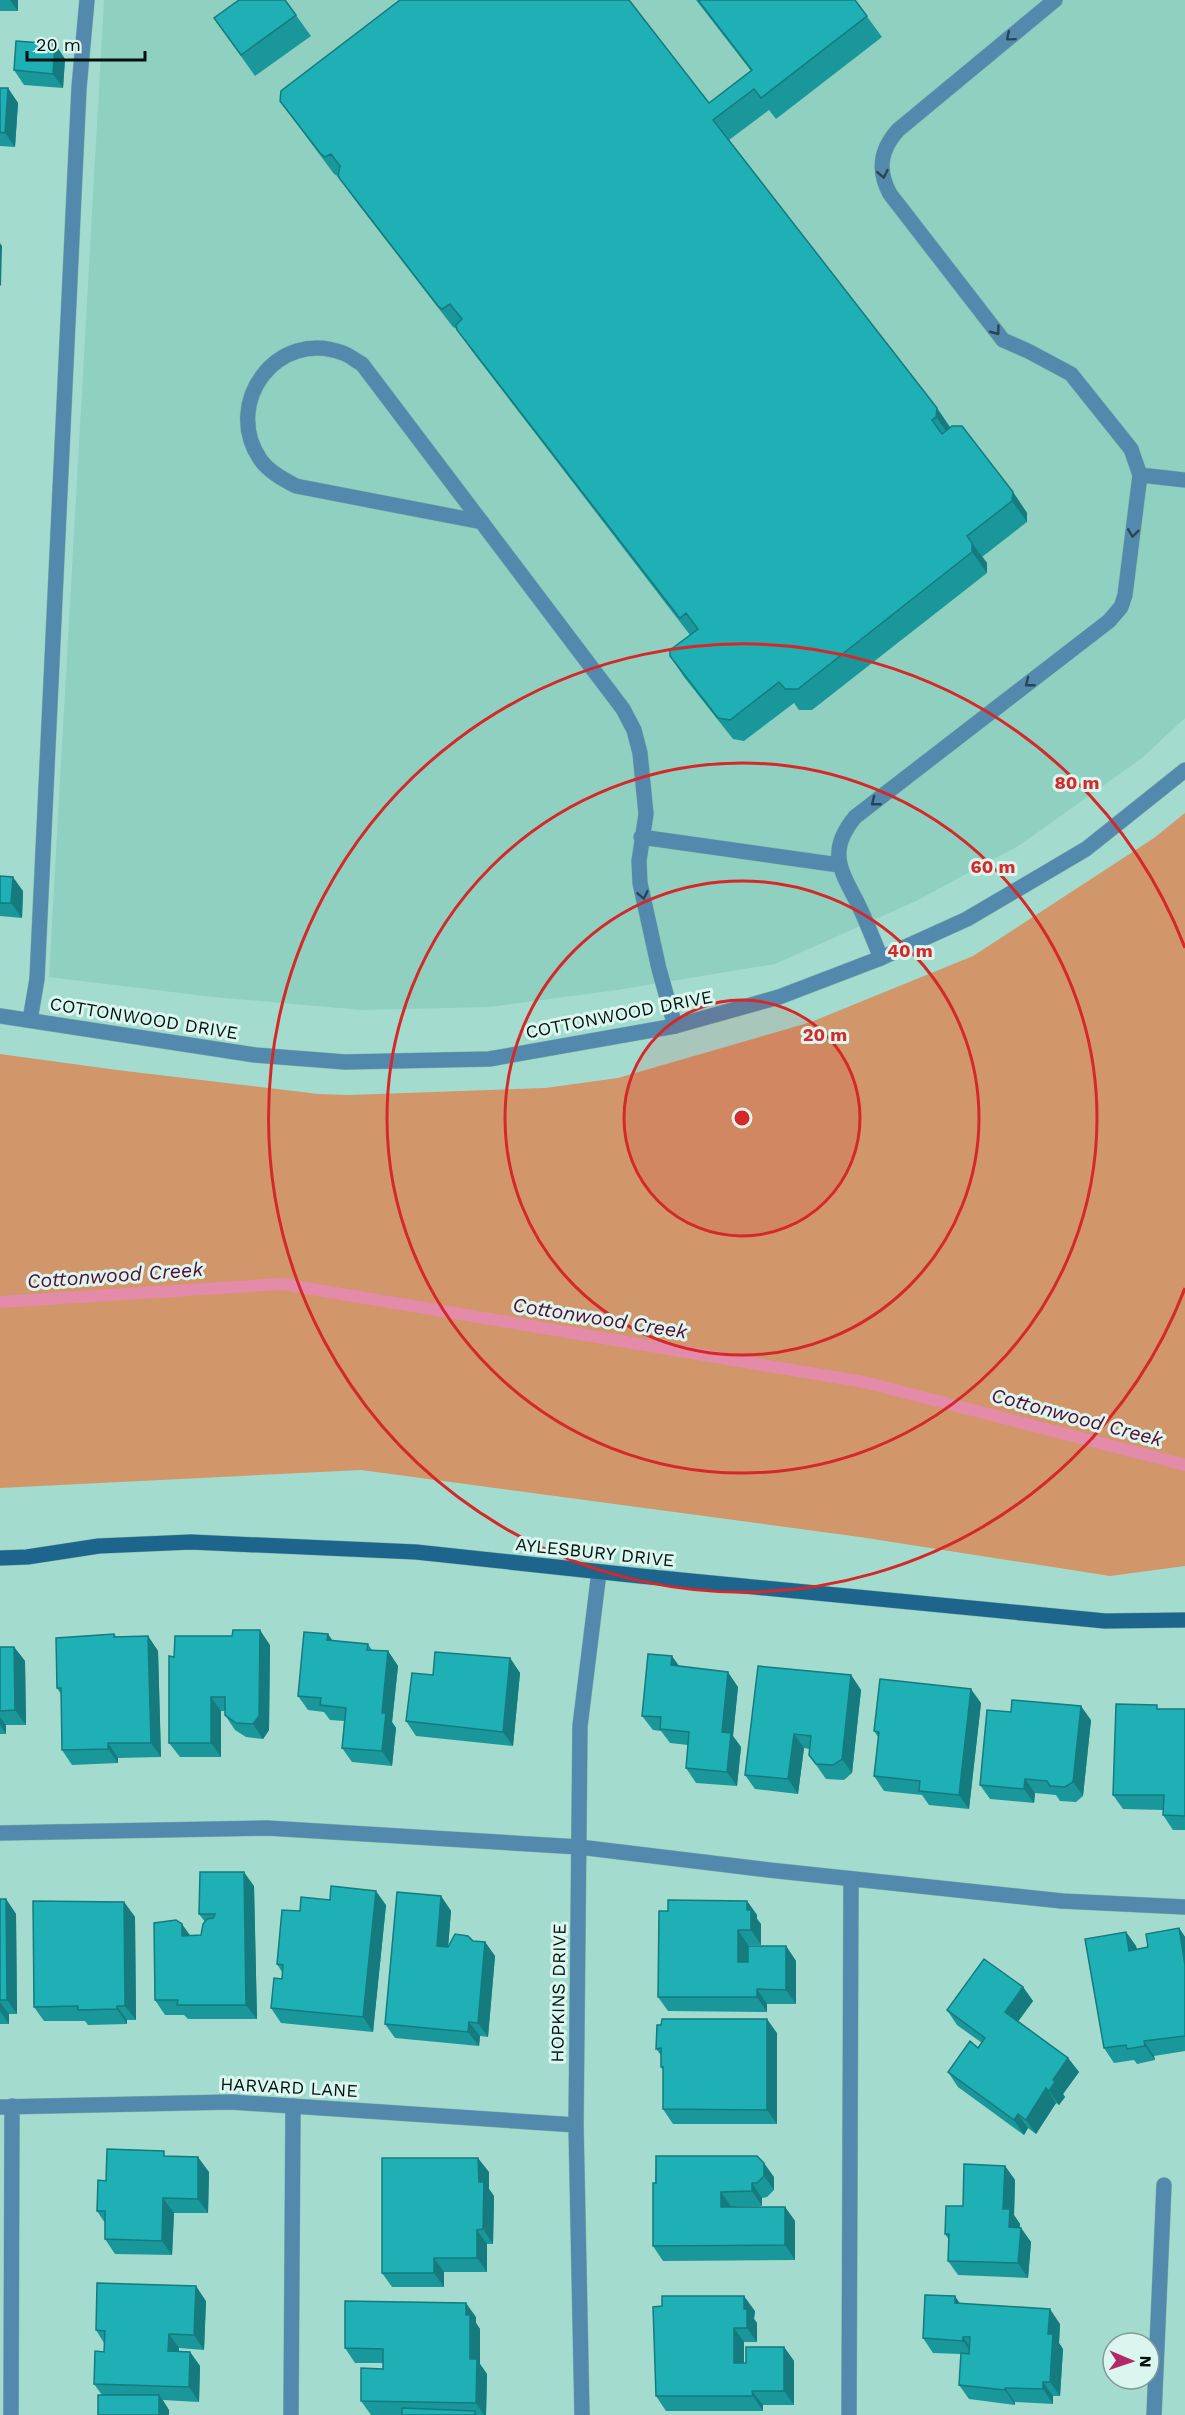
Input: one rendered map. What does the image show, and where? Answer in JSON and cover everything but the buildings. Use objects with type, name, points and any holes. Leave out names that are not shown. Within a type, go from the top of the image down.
[{"type":"street","points":[[30,1020],[37,979],[79,88],[87,0]]},
{"type":"street","points":[[881,958],[839,865],[839,848],[844,831],[855,817],[1116,614],[1125,595],[1140,475],[1131,449],[1071,374],[1003,340],[890,194],[881,167],[883,153],[889,140],[898,130],[1055,0]]},
{"type":"street","points":[[482,522],[296,486],[276,476],[260,460],[250,440],[247,417],[251,395],[261,375],[278,360],[298,350],[321,348],[343,353],[362,364],[482,522],[622,709],[634,730],[645,789],[646,814],[641,837],[640,883],[659,969],[675,1026]]},
{"type":"street","points":[[1140,475],[1185,480]]},
{"type":"street","name":"COTTONWOOD DRIVE","points":[[0,1016],[255,1055],[345,1062],[489,1059],[675,1026],[779,997],[881,958],[967,919],[1086,849],[1185,770]]},
{"type":"street","points":[[641,837],[839,865]]},
{"type":"street","name":"AYLESBURY DRIVE","points":[[0,1558],[27,1557],[99,1546],[191,1542],[416,1552],[1106,1621],[1185,1620]]},
{"type":"street","name":"HOPKINS DRIVE","points":[[582,2415],[576,2125],[580,1726],[599,1572]]},
{"type":"street","points":[[0,1833],[267,1828],[579,1847],[1062,1901],[1185,1907]]},
{"type":"street","points":[[849,2415],[851,1879]]},
{"type":"street","name":"HARVARD LANE","points":[[6,2106],[231,2102],[576,2125]]},
{"type":"street","points":[[6,2106],[11,2415]]},
{"type":"street","points":[[291,2415],[293,2106]]},
{"type":"street","points":[[1154,2415],[1164,2185]]},
{"type":"shaded area","points":[[104,0],[1185,0],[1185,718],[1142,758],[1020,845],[916,901],[775,964],[617,990],[489,1007],[362,1010],[213,997],[49,977]]},
{"type":"shaded area","points":[[1185,813],[1185,1566],[1110,1576],[860,1537],[361,1470],[0,1488],[0,1054],[318,1094],[349,1095],[545,1088],[618,1078],[811,1022],[973,956],[1154,838]]},
{"type":"waterway","name":"Cottonwood Creek","points":[[0,1302],[282,1284],[864,1382],[1185,1465]]}]
